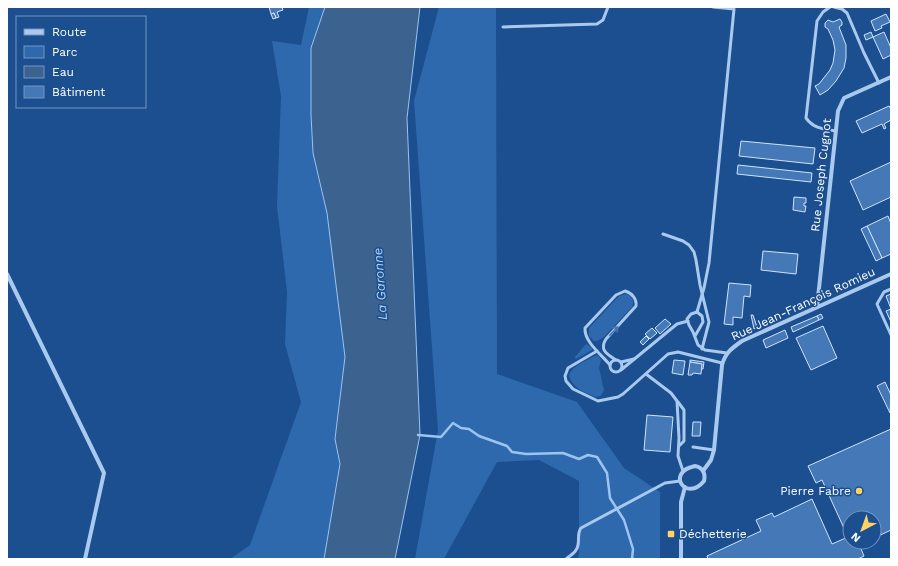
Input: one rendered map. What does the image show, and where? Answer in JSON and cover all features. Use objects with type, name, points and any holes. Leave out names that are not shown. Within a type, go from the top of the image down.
[{"type":"street","name":"Rue Joseph Cugnot","points":[[817,307],[838,111],[844,98],[891,77]]},
{"type":"street","points":[[7,274],[104,473],[85,559]]},
{"type":"street","name":"Rue Jean-François Romieu","points":[[685,487],[689,489],[702,483],[705,477],[703,471],[711,460],[714,450],[722,363],[731,348],[742,341],[891,274]]},
{"type":"street","points":[[681,559],[681,502],[685,487],[680,481],[681,474],[683,471],[694,466],[701,468],[703,471]]},
{"type":"lane","points":[[503,27],[597,24],[603,20],[608,7]]},
{"type":"lane","points":[[697,312],[709,262],[734,9],[712,7]]},
{"type":"lane","points":[[830,7],[822,12],[817,20],[806,118],[813,126],[836,131]]},
{"type":"lane","points":[[834,7],[842,9],[847,13],[879,83]]},
{"type":"lane","points":[[662,234],[689,245],[694,252],[709,322],[702,349]]},
{"type":"lane","points":[[891,289],[884,292],[877,304],[891,335]]},
{"type":"lane","points":[[635,358],[621,362],[606,353],[604,350],[603,344],[606,339],[636,306],[636,300],[628,292],[623,291],[616,295],[585,328],[587,338],[610,365],[610,368],[614,372],[621,370],[677,324],[688,321]]},
{"type":"lane","points":[[697,312],[688,316],[688,321],[698,345],[702,349],[727,353]]},
{"type":"lane","points":[[695,336],[703,322],[702,316],[697,312]]},
{"type":"lane","points":[[597,351],[568,368],[565,378],[570,388],[598,401],[603,401],[623,394],[668,354],[674,352],[722,363]]},
{"type":"lane","points":[[610,365],[616,360]]},
{"type":"lane","points":[[621,362],[621,370]]},
{"type":"lane","points":[[646,374],[671,393],[677,401],[678,456],[683,471]]},
{"type":"lane","points":[[693,447],[714,450]]},
{"type":"lane","points":[[566,559],[577,550],[579,531],[581,528],[665,483],[680,481]]},
{"type":"green space","points":[[309,7],[325,7],[311,48],[311,115],[313,153],[327,213],[345,357],[335,439],[340,464],[324,559],[230,559],[250,545],[301,402],[285,344],[287,292],[277,206],[281,96],[272,41],[301,45]]},
{"type":"green space","points":[[439,7],[496,7],[497,374],[577,402],[624,468],[660,492],[660,559],[578,559],[579,481],[539,460],[497,462],[444,559],[415,559],[438,430],[414,101]]},
{"type":"green space","points":[[626,294],[632,299],[632,307],[604,337],[594,341],[589,336],[589,328],[619,296]]},
{"type":"green space","points":[[587,344],[592,348],[592,350],[576,359],[575,357]]},
{"type":"green space","points":[[598,355],[601,360],[599,368],[604,390],[601,396],[596,397],[583,392],[576,387],[569,375],[576,366]]},
{"type":"water","name":"La Garonne","points":[[325,7],[420,7],[407,118],[420,435],[395,559],[324,559],[340,464],[335,439],[345,357],[327,213],[313,153],[311,115],[311,48]]},
{"type":"building","points":[[269,7],[282,7],[283,10],[277,12],[279,17],[276,18],[274,13],[271,14]]},
{"type":"building","points":[[274,13],[276,18],[273,19],[271,14]]},
{"type":"building","points":[[886,14],[890,22],[881,26],[882,28],[875,31],[871,21]]},
{"type":"building","points":[[840,19],[842,25],[839,27],[846,45],[844,68],[828,90],[820,95],[815,86],[819,84],[830,70],[833,63],[835,50],[833,40],[828,29],[825,27],[825,23],[828,20],[833,22]]},
{"type":"building","points":[[871,32],[873,37],[866,40],[864,35]]},
{"type":"building","points":[[884,32],[891,48],[891,55],[883,59],[873,37]]},
{"type":"building","points":[[889,106],[891,109],[891,120],[884,124],[886,128],[884,129],[882,124],[862,133],[856,121]]},
{"type":"building","points":[[741,141],[815,148],[813,164],[739,156]]},
{"type":"building","points":[[891,162],[891,197],[863,210],[850,181]]},
{"type":"building","points":[[738,165],[812,173],[811,182],[737,174]]},
{"type":"building","points":[[794,197],[806,198],[806,203],[804,203],[804,206],[806,206],[805,212],[793,210]]},
{"type":"building","points":[[888,216],[891,224],[891,254],[882,258],[867,226]]},
{"type":"building","points":[[867,226],[882,258],[876,261],[861,229]]},
{"type":"building","points":[[763,251],[798,254],[796,274],[761,270]]},
{"type":"building","points":[[729,283],[751,285],[750,297],[744,296],[742,318],[733,317],[733,325],[724,324]]},
{"type":"building","points":[[891,294],[891,309],[886,296]]},
{"type":"building","points":[[891,309],[891,322],[886,311]]},
{"type":"building","points":[[821,314],[823,318],[819,320],[817,316]]},
{"type":"building","points":[[751,315],[753,315],[757,327],[754,329]]},
{"type":"building","points":[[817,316],[819,320],[793,332],[791,327]]},
{"type":"building","points":[[665,319],[671,324],[660,334],[655,328]]},
{"type":"building","points":[[823,326],[837,358],[811,370],[796,338]]},
{"type":"building","points":[[652,328],[657,333],[650,339],[645,334]]},
{"type":"building","points":[[785,330],[788,338],[766,348],[763,340]]},
{"type":"building","points":[[646,336],[649,339],[643,345],[640,342]]},
{"type":"building","points":[[674,360],[685,361],[683,375],[672,373]]},
{"type":"building","points":[[690,360],[704,362],[703,369],[701,369],[702,364],[690,362]]},
{"type":"building","points":[[690,362],[702,364],[701,374],[693,373],[692,375],[688,375]]},
{"type":"building","points":[[885,382],[891,395],[890,413],[877,386]]},
{"type":"building","points":[[647,415],[673,417],[670,452],[644,450]]},
{"type":"building","points":[[693,422],[701,422],[700,436],[692,436]]},
{"type":"building","name":"Pierre Fabre","points":[[891,429],[891,530],[882,534],[882,510],[842,510],[842,524],[822,480],[816,483],[808,466]]},
{"type":"building","name":"Pierre Fabre","points":[[812,499],[832,544],[842,540],[842,550],[862,550],[864,556],[858,559],[708,559],[707,556],[761,531],[756,520],[772,513],[774,517]]},
{"type":"waterway","points":[[418,435],[441,437],[453,423],[461,428],[469,429],[479,436],[507,446],[512,452],[526,454],[563,453],[579,459],[588,455],[597,457],[607,473],[610,498],[624,520],[633,549],[632,559]]},
{"type":"place","name":"Pierre Fabre","points":[[859,491]]},
{"type":"place","name":"Déchetterie","points":[[671,534]]}]
